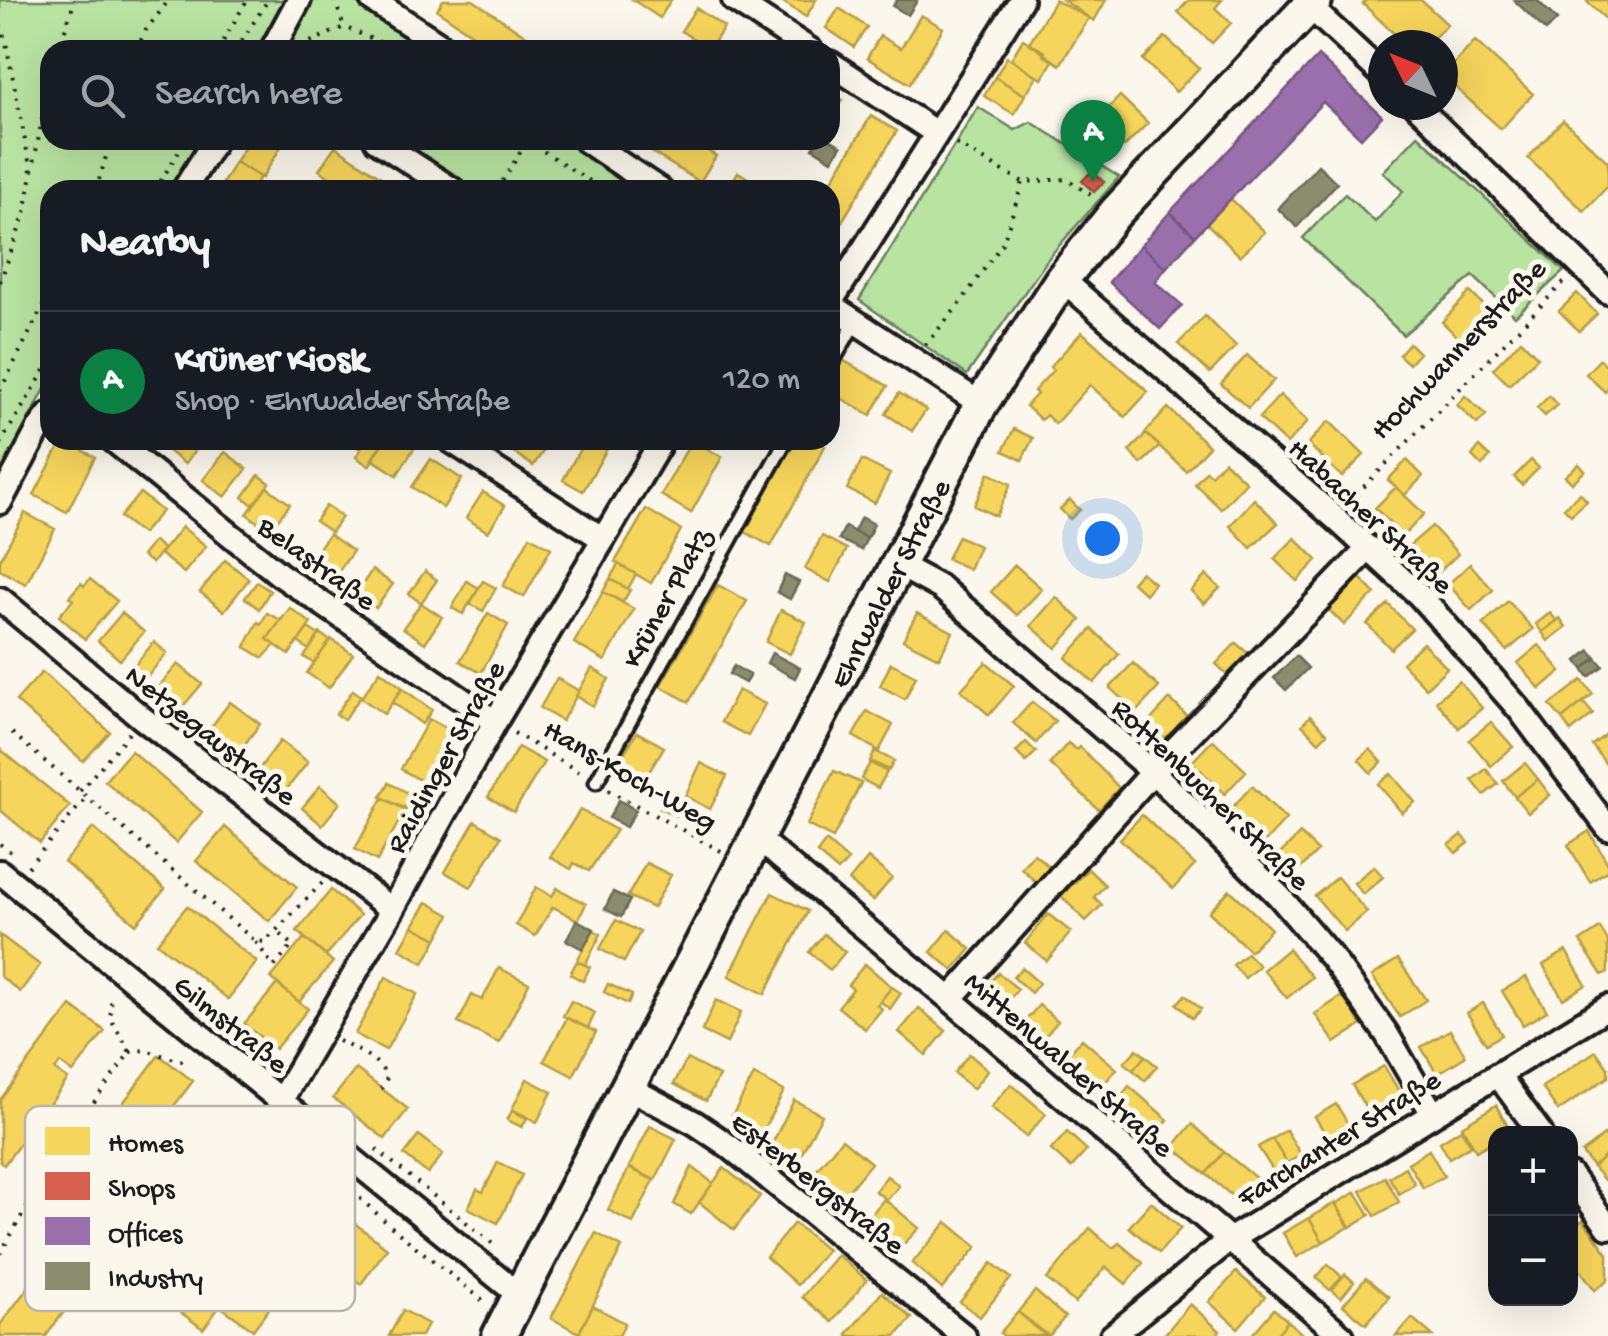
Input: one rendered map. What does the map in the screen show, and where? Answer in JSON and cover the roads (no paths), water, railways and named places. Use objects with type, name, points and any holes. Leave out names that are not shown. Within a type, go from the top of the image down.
[{"type":"street","points":[[277,40],[299,0]]},
{"type":"street","points":[[372,0],[433,40]]},
{"type":"street","points":[[734,0],[795,40]]},
{"type":"street","points":[[840,288],[1021,0]]},
{"type":"street","points":[[1312,3],[1368,60]]},
{"type":"street","name":"Ehrwalder Straße","points":[[504,1327],[981,404],[1062,279],[1116,212],[1312,3]]},
{"type":"street","points":[[840,70],[936,133]]},
{"type":"street","points":[[1432,120],[1608,292]]},
{"type":"street","points":[[190,180],[209,150]]},
{"type":"street","points":[[391,150],[437,180]]},
{"type":"street","points":[[600,150],[645,180]]},
{"type":"street","name":"Habacher Straße","points":[[1062,279],[1420,596],[1519,709],[1608,828]]},
{"type":"street","points":[[840,311],[981,404]]},
{"type":"street","points":[[0,502],[40,426]]},
{"type":"street","name":"Belastraße","points":[[125,450],[279,574],[495,722]]},
{"type":"street","points":[[465,450],[603,539]]},
{"type":"street","name":"Raidinger Straße","points":[[280,1102],[322,1034],[495,722],[656,450]]},
{"type":"street","points":[[950,999],[1152,772],[1369,548]]},
{"type":"street","name":"Rottenbucher Straße","points":[[898,564],[941,588],[1152,772],[1279,896],[1332,958],[1386,1032],[1433,1114]]},
{"type":"street","name":"Netzegaustraße","points":[[0,599],[142,718],[392,910]]},
{"type":"street","name":"Mittenwalder Straße","points":[[750,852],[769,848],[1342,1336]]},
{"type":"street","name":"Gilmstraße","points":[[0,872],[285,1106]]},
{"type":"street","name":"Farchanter Straße","points":[[1112,1336],[1229,1240],[1608,1007]]},
{"type":"street","points":[[1498,1075],[1535,1126]]},
{"type":"street","name":"Esterbergstraße","points":[[628,1088],[695,1123],[729,1146],[964,1336]]},
{"type":"street","name":"Gilmstraße","points":[[355,1162],[520,1295]]},
{"type":"street","points":[[1578,1185],[1608,1226]]},
{"type":"lane","points":[[840,349],[856,321]]},
{"type":"lane","name":"Krüner Platz","points":[[596,782],[780,450]]},
{"type":"place","name":"Krüner Kiosk","points":[[1093,182]]}]
